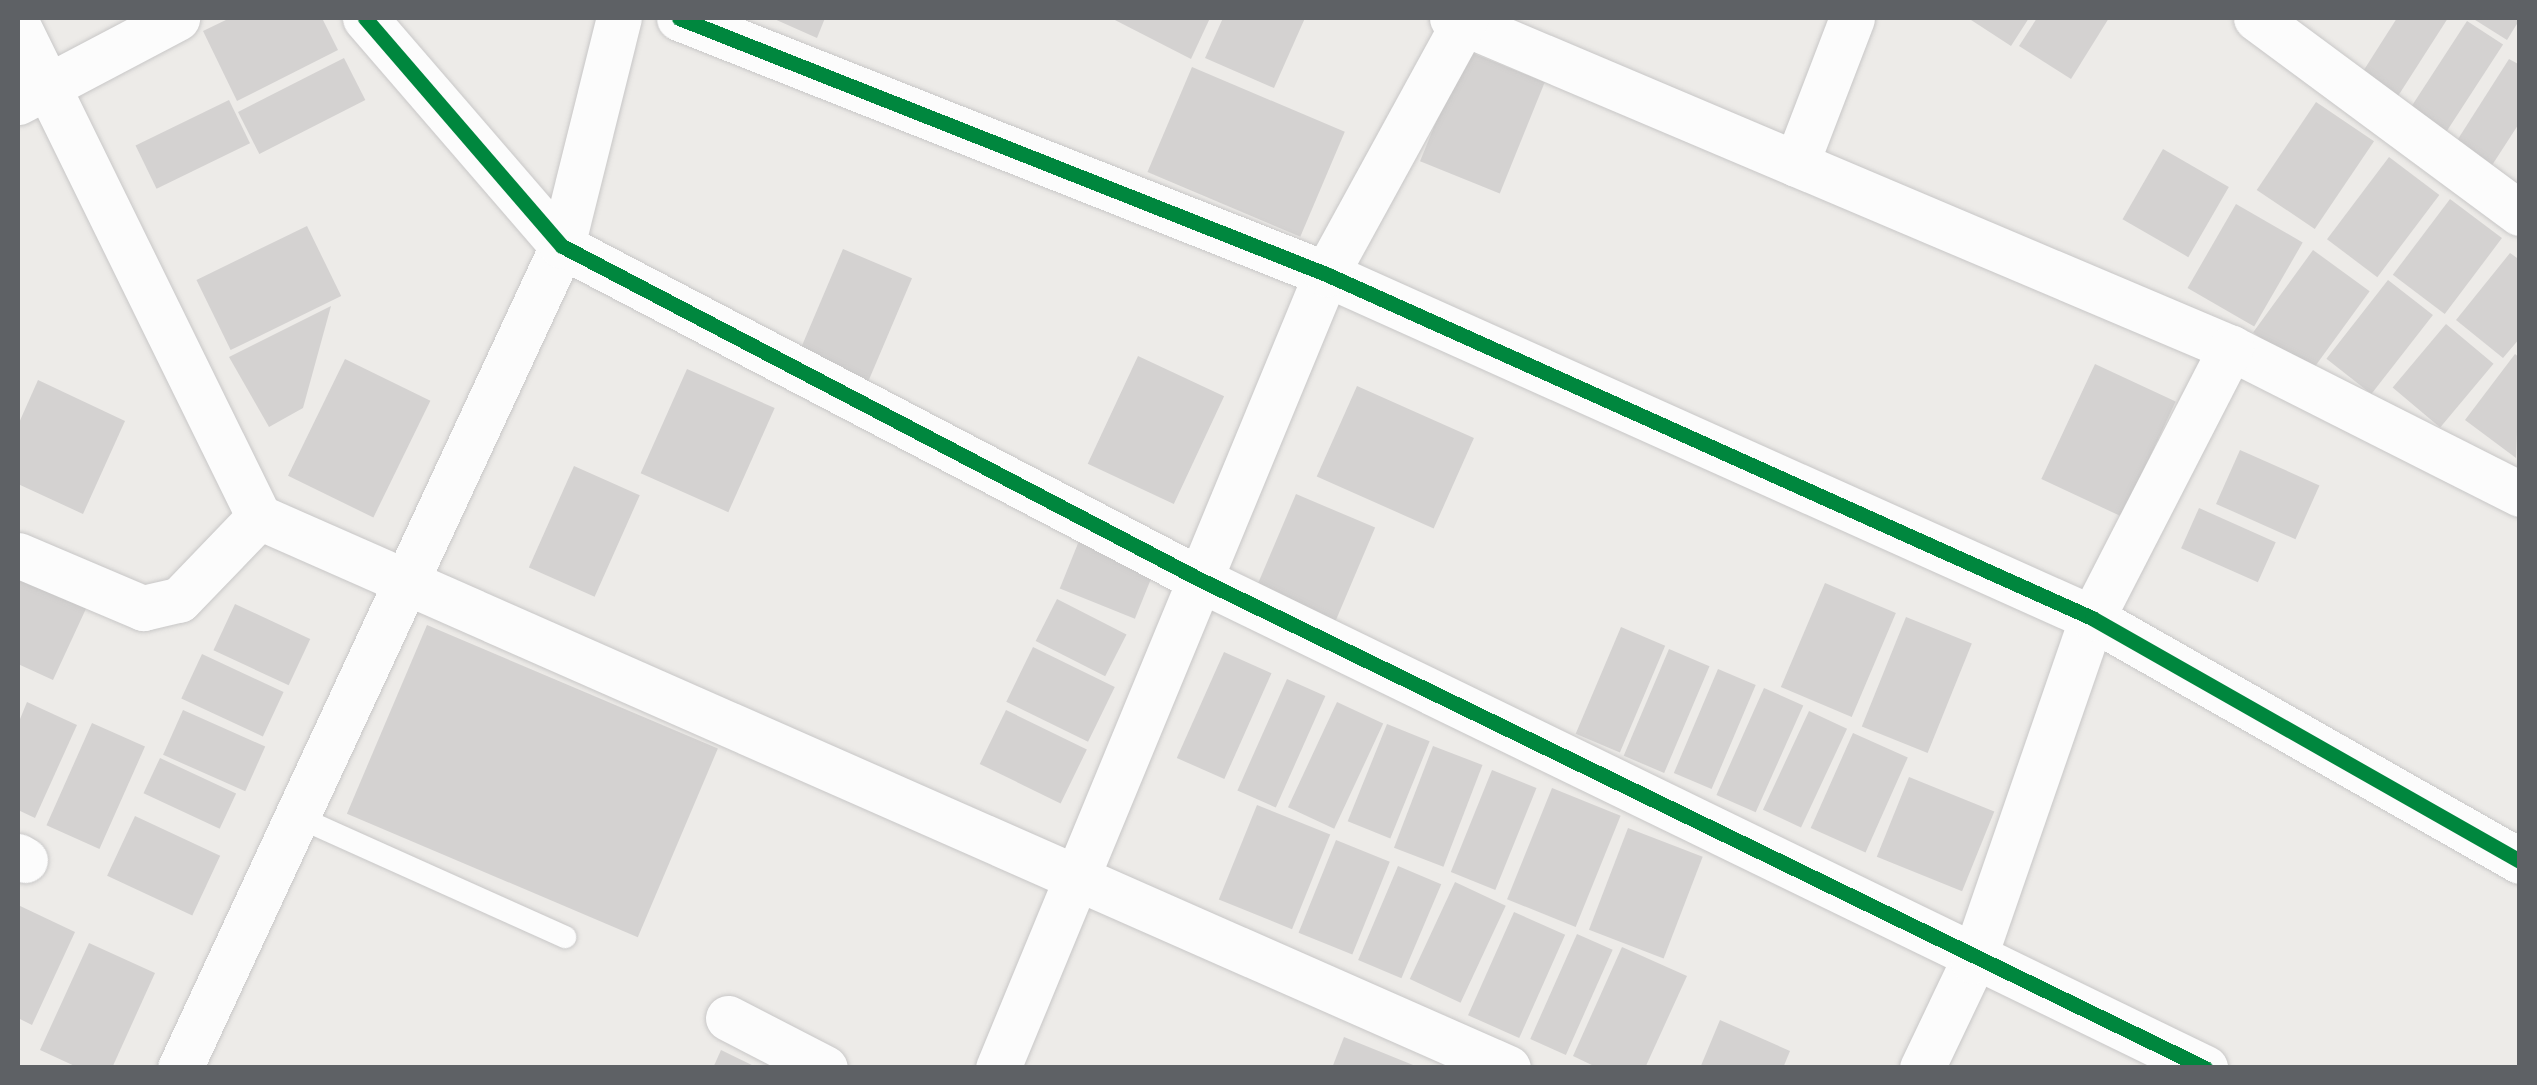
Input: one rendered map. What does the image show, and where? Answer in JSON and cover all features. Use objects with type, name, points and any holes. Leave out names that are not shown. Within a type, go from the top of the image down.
[{"type":"street","points":[[32,93],[177,18]]},
{"type":"street","points":[[365,18],[562,246],[1197,578],[1973,962],[2205,1068]]},
{"type":"street","points":[[180,1068],[411,579],[562,246],[619,18]]},
{"type":"street","points":[[679,18],[1326,274],[2092,618],[2520,861]]},
{"type":"street","points":[[1796,164],[1852,18]]},
{"type":"street","points":[[2256,18],[2312,33],[2520,213]]},
{"type":"street","points":[[998,1068],[1079,880],[1197,578],[1326,274],[1461,19],[2231,348],[2520,494]]},
{"type":"street","points":[[18,26],[32,93],[260,517],[411,579],[1508,1068]]},
{"type":"street","points":[[1922,1068],[1973,962],[2092,618],[2231,348]]},
{"type":"street","points":[[18,555],[144,608],[179,600],[260,517]]},
{"type":"street","points":[[728,1018],[825,1068]]},
{"type":"lane","points":[[298,817],[565,937]]},
{"type":"building","points":[[230,18],[322,18],[338,50],[237,101],[203,31]]},
{"type":"building","points":[[772,18],[825,18],[817,38]]},
{"type":"building","points":[[1111,18],[1210,18],[1191,59]]},
{"type":"building","points":[[1223,18],[1305,18],[1274,88],[1205,58]]},
{"type":"building","points":[[1968,18],[2029,18],[2011,46]]},
{"type":"building","points":[[2037,18],[2109,18],[2071,79],[2019,46]]},
{"type":"building","points":[[2397,18],[2448,18],[2391,107],[2355,84]]},
{"type":"building","points":[[2472,18],[2520,18],[2520,19],[2507,40]]},
{"type":"building","points":[[2467,21],[2503,44],[2444,135],[2408,112]]},
{"type":"building","points":[[1465,50],[1545,82],[1500,193],[1420,161]]},
{"type":"building","points":[[344,58],[365,100],[259,154],[238,112]]},
{"type":"building","points":[[2509,59],[2520,65],[2520,122],[2487,173],[2451,150]]},
{"type":"building","points":[[1192,67],[1345,132],[1300,237],[1147,172]]},
{"type":"building","points":[[229,100],[250,143],[157,189],[136,146]]},
{"type":"building","points":[[2316,102],[2374,141],[2315,229],[2257,190]]},
{"type":"building","points":[[2163,149],[2229,187],[2188,257],[2122,219]]},
{"type":"building","points":[[2389,157],[2439,195],[2377,277],[2327,239]]},
{"type":"building","points":[[2450,199],[2502,238],[2445,314],[2393,275]]},
{"type":"building","points":[[2236,204],[2303,242],[2254,327],[2188,288]]},
{"type":"building","points":[[307,226],[341,296],[231,350],[196,280]]},
{"type":"building","points":[[843,249],[912,278],[868,382],[799,353]]},
{"type":"building","points":[[2313,250],[2370,291],[2310,374],[2253,333]]},
{"type":"building","points":[[2510,253],[2520,260],[2520,338],[2503,358],[2456,320]]},
{"type":"building","points":[[2388,280],[2433,315],[2371,394],[2326,359]]},
{"type":"building","points":[[331,306],[303,408],[269,427],[229,357]]},
{"type":"building","points":[[2446,324],[2493,364],[2440,427],[2393,388]]},
{"type":"building","points":[[2515,354],[2520,358],[2516,458],[2465,420]]},
{"type":"building","points":[[1138,356],[1224,396],[1174,504],[1088,464]]},
{"type":"building","points":[[345,359],[430,401],[373,517],[288,476]]},
{"type":"building","points":[[2095,364],[2176,402],[2122,517],[2041,479]]},
{"type":"building","points":[[687,369],[775,408],[728,512],[641,473]]},
{"type":"building","points":[[38,380],[125,421],[83,514],[18,484],[18,425]]},
{"type":"building","points":[[1357,386],[1474,438],[1434,529],[1317,476]]},
{"type":"building","points":[[2240,450],[2319,485],[2295,539],[2216,504]]},
{"type":"building","points":[[574,466],[640,495],[595,597],[529,567]]},
{"type":"building","points":[[1296,494],[1375,528],[1331,631],[1252,597]]},
{"type":"building","points":[[2199,508],[2276,542],[2258,582],[2181,548]]},
{"type":"building","points":[[1083,531],[1158,561],[1135,619],[1060,588]]},
{"type":"building","points":[[18,566],[90,600],[53,680],[18,664]]},
{"type":"building","points":[[1825,583],[1896,613],[1852,717],[1781,687]]},
{"type":"building","points":[[1057,599],[1126,634],[1105,676],[1036,641]]},
{"type":"building","points":[[235,604],[310,639],[289,685],[213,650]]},
{"type":"building","points":[[1906,617],[1972,644],[1928,753],[1862,726]]},
{"type":"building","points":[[427,625],[718,748],[638,937],[347,814]]},
{"type":"building","points":[[1621,627],[1665,646],[1620,753],[1576,734]]},
{"type":"building","points":[[1033,647],[1115,687],[1088,742],[1006,702]]},
{"type":"building","points":[[1669,649],[1710,666],[1664,773],[1624,756]]},
{"type":"building","points":[[1224,652],[1272,673],[1224,779],[1177,758]]},
{"type":"building","points":[[202,654],[284,692],[263,736],[181,698]]},
{"type":"building","points":[[1718,669],[1756,685],[1712,789],[1674,773]]},
{"type":"building","points":[[1287,679],[1325,696],[1276,808],[1237,790]]},
{"type":"building","points":[[1764,688],[1803,705],[1756,812],[1716,795]]},
{"type":"building","points":[[27,702],[77,725],[35,818],[18,810],[18,724]]},
{"type":"building","points":[[1337,702],[1383,724],[1334,829],[1288,807]]},
{"type":"building","points":[[183,710],[265,747],[245,791],[163,755]]},
{"type":"building","points":[[1006,710],[1087,749],[1061,803],[980,764]]},
{"type":"building","points":[[1809,711],[1847,729],[1801,828],[1763,810]]},
{"type":"building","points":[[92,723],[145,747],[99,849],[46,825]]},
{"type":"building","points":[[1387,724],[1430,741],[1390,839],[1348,821]]},
{"type":"building","points":[[1853,733],[1908,757],[1866,852],[1811,828]]},
{"type":"building","points":[[1433,746],[1482,765],[1443,867],[1394,848]]},
{"type":"building","points":[[160,758],[236,793],[220,829],[144,793]]},
{"type":"building","points":[[1492,770],[1537,788],[1495,890],[1451,872]]},
{"type":"building","points":[[1909,777],[1994,811],[1962,891],[1877,857]]},
{"type":"building","points":[[1552,788],[1621,816],[1576,927],[1507,899]]},
{"type":"building","points":[[1257,805],[1330,835],[1292,929],[1219,900]]},
{"type":"building","points":[[135,816],[220,856],[192,916],[107,876]]},
{"type":"building","points":[[1628,828],[1703,857],[1664,958],[1589,930]]},
{"type":"building","points":[[1336,840],[1390,862],[1352,954],[1299,933]]},
{"type":"building","points":[[1398,866],[1441,884],[1401,978],[1358,960]]},
{"type":"building","points":[[1455,882],[1506,906],[1461,1003],[1410,979]]},
{"type":"building","points":[[18,905],[75,932],[32,1025],[18,1018]]},
{"type":"building","points":[[1514,912],[1565,935],[1519,1038],[1468,1015]]},
{"type":"building","points":[[1577,934],[1613,950],[1566,1055],[1530,1039]]},
{"type":"building","points":[[89,943],[155,973],[112,1068],[79,1068],[40,1050]]},
{"type":"building","points":[[1622,947],[1687,976],[1645,1068],[1598,1068],[1573,1056]]},
{"type":"building","points":[[1720,1020],[1790,1051],[1783,1068],[1700,1068]]},
{"type":"building","points":[[1344,1037],[1418,1067],[1418,1068],[1332,1068]]},
{"type":"building","points":[[721,1050],[758,1068],[713,1068]]},
{"type":"cycle path","points":[[365,18],[562,246],[1197,578],[2205,1068]]},
{"type":"cycle path","points":[[679,18],[1326,274],[2092,618],[2520,861]]}]
